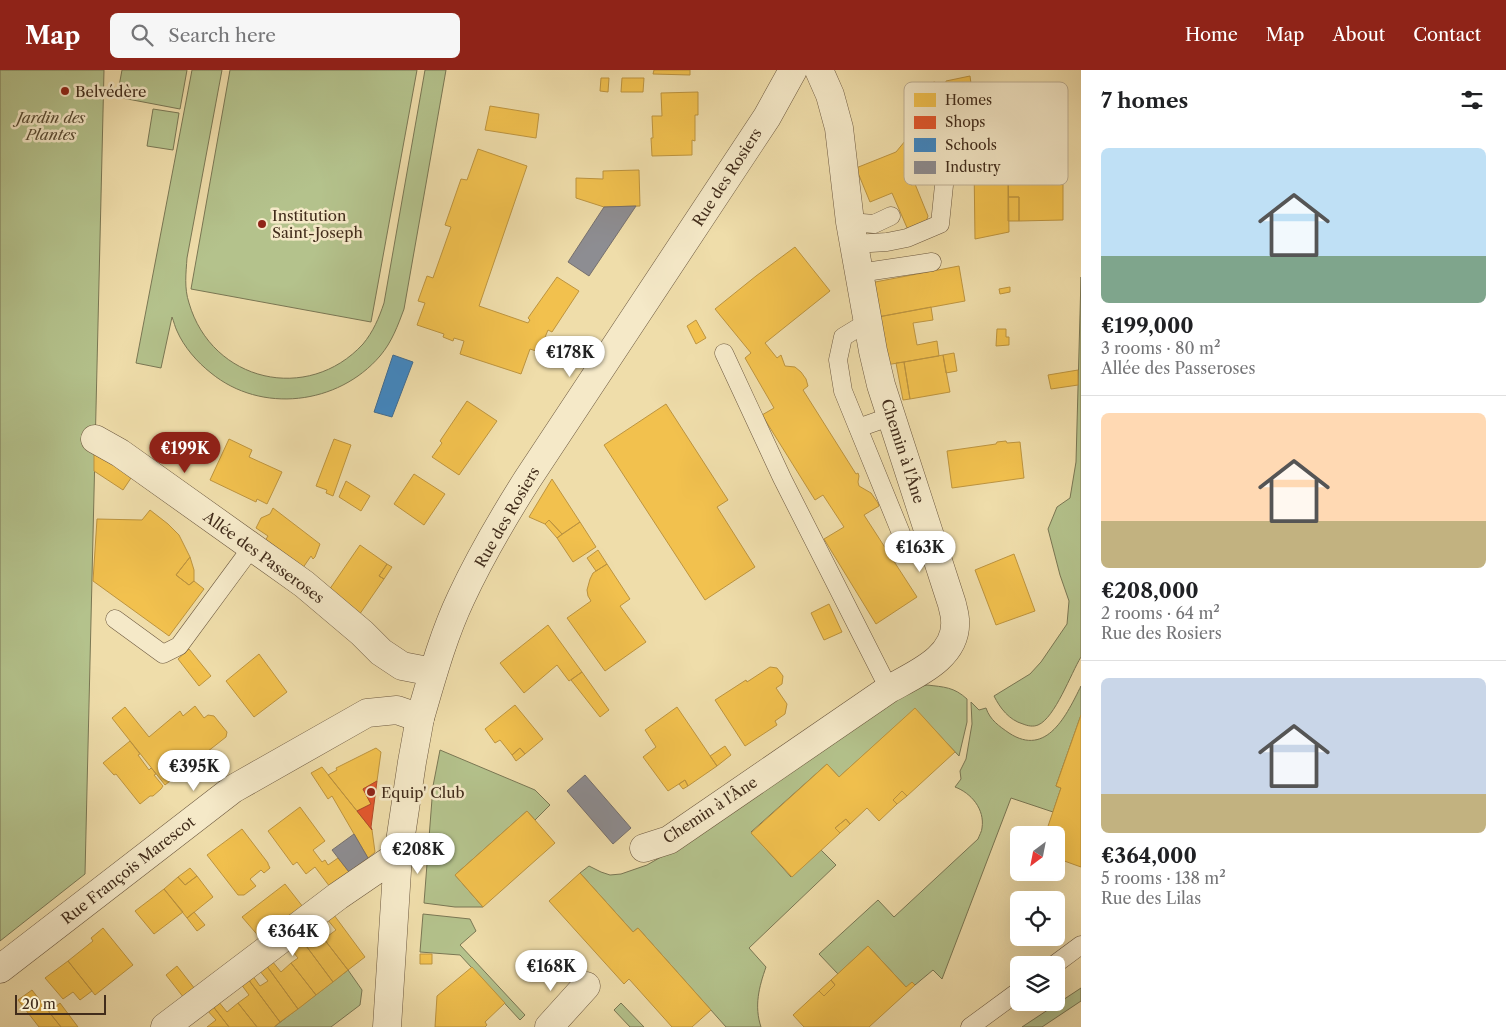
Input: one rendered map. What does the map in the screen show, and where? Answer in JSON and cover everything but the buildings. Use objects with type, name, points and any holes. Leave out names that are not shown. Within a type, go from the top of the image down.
[{"type":"street","name":"Rue des Rosiers","points":[[387,1027],[398,855],[412,762],[420,718],[433,672],[461,597],[497,527],[767,117],[793,70]]},
{"type":"street","name":"Chemin à l'Âne","points":[[644,848],[669,840],[889,689],[942,656],[954,634],[955,620],[952,604],[881,386],[852,233],[839,128],[830,95],[819,70]]},
{"type":"street","name":"Allée des Passeroses","points":[[94,439],[120,453],[304,584],[362,632],[381,652],[402,666],[433,672]]},
{"type":"street","name":"Rue François Marescot","points":[[0,969],[233,789],[367,713],[397,710],[420,718]]},
{"type":"street","points":[[165,1027],[342,903],[398,855]]},
{"type":"street","points":[[549,1027],[586,986]]},
{"type":"lane","points":[[852,233],[887,242],[908,238],[940,224],[944,185]]},
{"type":"lane","points":[[852,233],[892,216]]},
{"type":"lane","points":[[859,273],[932,262]]},
{"type":"lane","points":[[869,324],[861,326],[843,337],[838,360],[842,391],[905,543]]},
{"type":"lane","points":[[724,353],[782,478],[889,689]]},
{"type":"lane","points":[[858,428],[892,416]]},
{"type":"lane","points":[[114,619],[163,654],[179,646],[252,547]]},
{"type":"lane","points":[[1065,957],[1081,945]]},
{"type":"lane","points":[[970,1027],[1010,997]]},
{"type":"green space","name":"Jardin des Plantes","points":[[0,70],[104,70],[85,874],[0,941]]},
{"type":"green space","points":[[122,70],[187,70],[180,109],[117,97]]},
{"type":"green space","points":[[192,70],[222,70],[187,258],[187,297],[201,330],[218,351],[240,367],[264,376],[290,378],[316,374],[341,363],[363,344],[370,335],[384,303],[425,70],[446,70],[404,309],[391,339],[380,356],[363,372],[343,385],[321,394],[298,398],[275,399],[253,395],[231,386],[201,364],[183,343],[172,317],[161,368],[136,363]]},
{"type":"green space","points":[[230,70],[417,70],[371,322],[191,289]]},
{"type":"green space","points":[[153,109],[179,113],[173,150],[147,146]]},
{"type":"green space","points":[[1081,277],[1081,657],[1050,714],[1038,725],[1030,726],[1009,717],[994,696],[1030,674],[1041,662],[1067,624],[1069,601],[1048,529],[1057,507],[1070,498],[1076,462]]},
{"type":"green space","points":[[927,685],[953,690],[967,699],[967,722],[959,756],[915,709],[839,777],[827,764],[751,832],[791,877],[821,850],[836,865],[749,948],[766,967],[758,997],[761,1027],[726,1027],[638,928],[633,932],[580,873],[589,866],[610,875],[621,874],[647,865],[701,834],[914,688]]},
{"type":"green space","points":[[1081,686],[1081,715],[1056,786],[1061,788],[1053,812],[1011,798],[942,979],[933,970],[915,985],[906,987],[868,946],[838,974],[819,954],[878,900],[894,917],[978,839],[982,829],[979,808],[966,793],[955,787],[961,779],[960,771],[966,759],[972,724],[971,702],[979,710],[986,708],[992,719],[1009,733],[1022,739],[1034,740],[1045,736],[1062,720]]},
{"type":"green space","points":[[440,750],[535,790],[550,805],[535,820],[527,811],[455,875],[483,907],[455,907],[424,903],[433,786]]},
{"type":"green space","points":[[423,914],[470,919],[476,931],[460,945],[525,1015],[520,1020],[460,955],[420,952]]},
{"type":"green space","points":[[348,970],[362,990],[360,1005],[331,1027],[274,1027]]},
{"type":"green space","points":[[1081,988],[1081,1001],[1042,1027],[1022,1027],[1046,1011],[1065,1011],[1065,999]]},
{"type":"green space","points":[[621,1003],[644,1027],[630,1027],[614,1010]]},
{"type":"place","name":"Belvédère","points":[[65,91]]},
{"type":"place","name":"Institution Saint-Joseph","points":[[262,224]]},
{"type":"place","name":"Equip' Club","points":[[371,792]]}]
